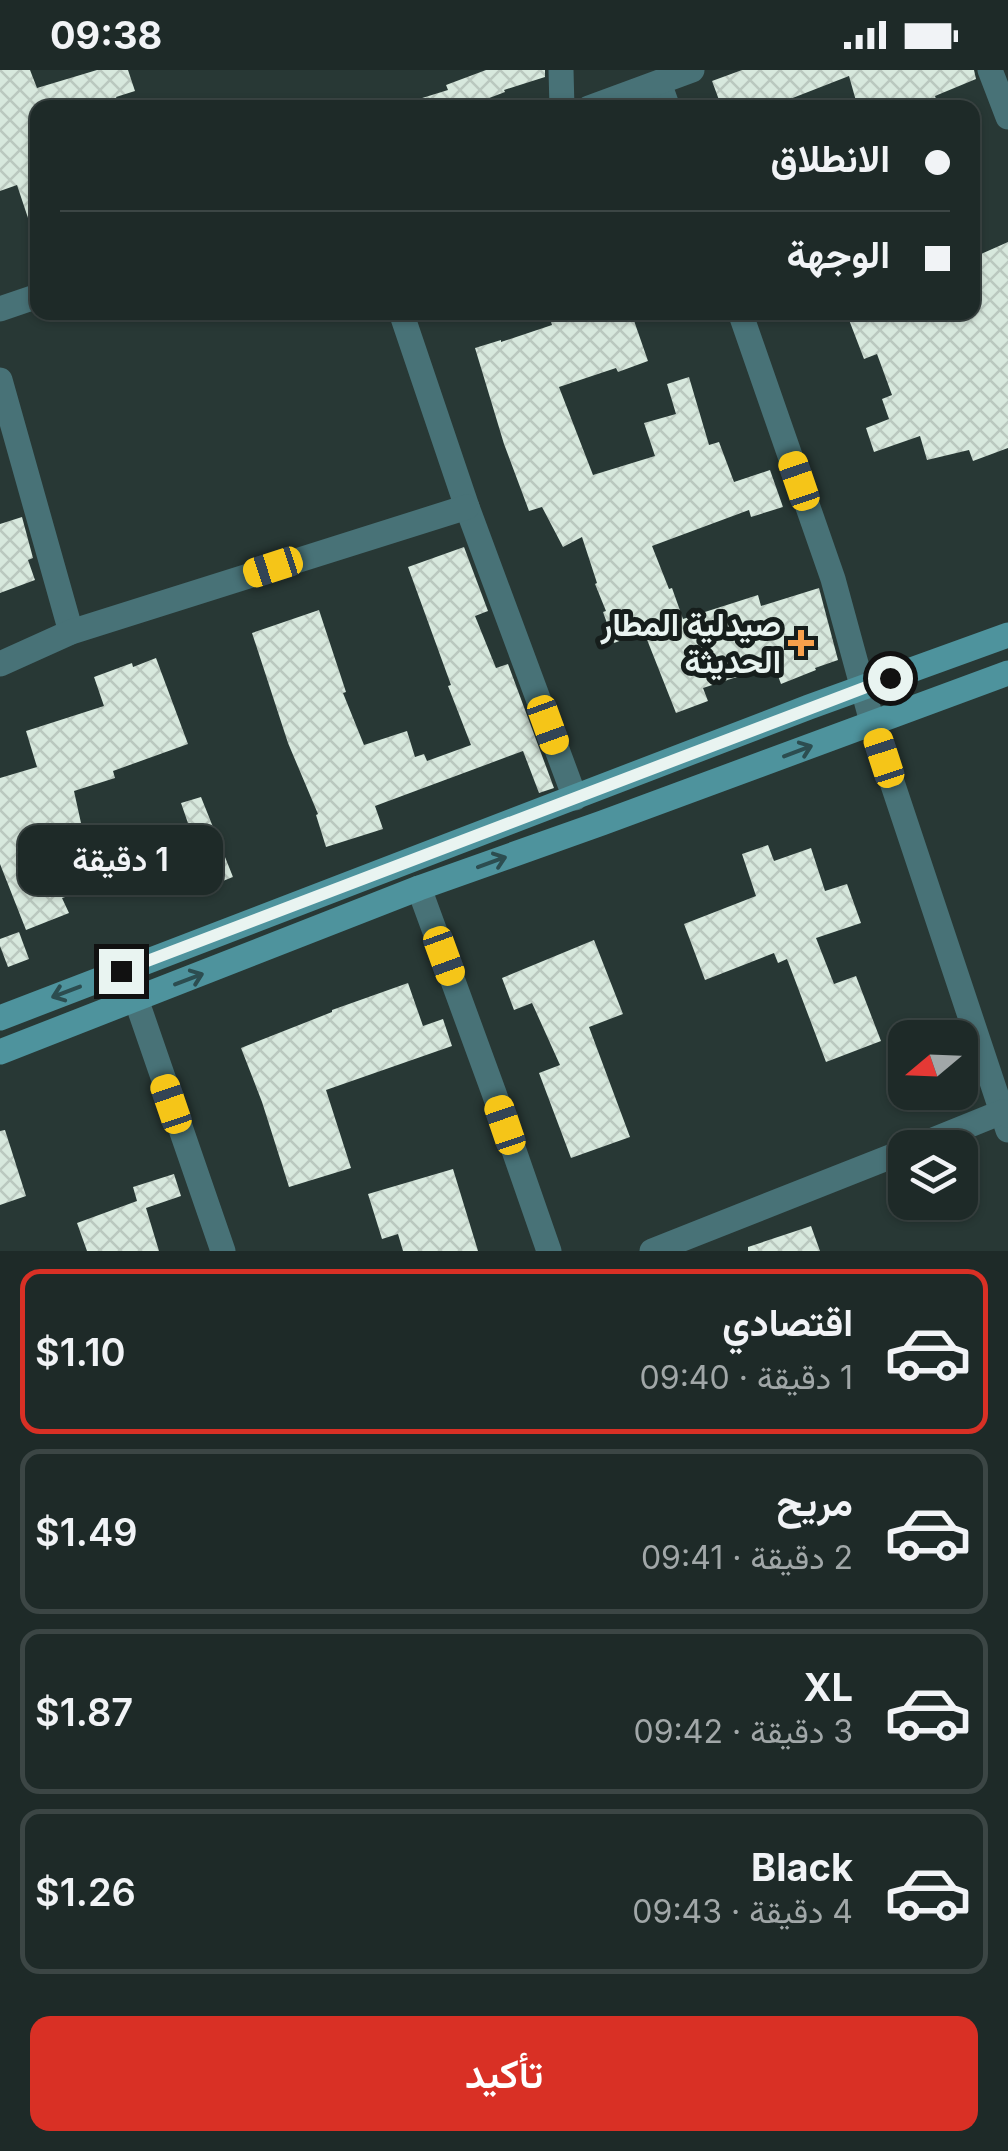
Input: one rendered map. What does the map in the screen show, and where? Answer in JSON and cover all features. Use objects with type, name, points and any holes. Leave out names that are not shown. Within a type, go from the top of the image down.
[{"type":"main road","points":[[0,1018],[1008,635]]},
{"type":"main road","points":[[0,1052],[419,888],[1008,673]]},
{"type":"street","points":[[560,70],[562,100]]},
{"type":"street","points":[[635,100],[664,95],[692,70]]},
{"type":"street","points":[[990,70],[1008,116]]},
{"type":"street","points":[[0,309],[30,299]]},
{"type":"street","points":[[404,320],[467,507],[574,798]]},
{"type":"street","points":[[743,320],[833,579],[872,722],[1006,1119],[971,1130]]},
{"type":"street","points":[[0,380],[71,632]]},
{"type":"street","points":[[0,664],[71,632],[467,507]]},
{"type":"street","points":[[419,888],[549,1251]]},
{"type":"street","points":[[136,999],[223,1251]]},
{"type":"street","points":[[652,1251],[888,1158]]},
{"type":"building","points":[[0,70],[30,70],[37,88],[97,70],[128,70],[135,91],[116,97],[117,100],[30,100],[30,224],[17,185],[0,191]]},
{"type":"building","points":[[486,70],[545,70],[545,77],[484,100],[416,100],[448,90],[446,85]]},
{"type":"building","points":[[742,70],[974,70],[976,79],[935,96],[936,100],[856,100],[849,76],[788,100],[719,100],[712,81]]},
{"type":"building","points":[[1008,242],[1008,448],[973,461],[969,450],[927,460],[920,436],[874,452],[866,428],[889,419],[882,399],[892,395],[877,354],[864,359],[849,320],[980,320],[980,254]]},
{"type":"building","points":[[550,320],[634,320],[648,361],[559,387],[593,475],[655,456],[644,423],[676,414],[667,384],[689,377],[709,445],[719,442],[734,482],[770,470],[783,507],[751,517],[749,510],[652,546],[683,619],[758,595],[761,606],[819,588],[838,660],[781,684],[774,665],[703,688],[708,701],[676,713],[644,632],[614,643],[582,537],[563,547],[542,507],[529,511],[475,348],[552,325]]},
{"type":"building","points":[[22,517],[35,580],[0,593],[0,524]]},
{"type":"building","points":[[464,547],[488,611],[475,616],[496,668],[508,664],[554,788],[539,793],[523,751],[375,806],[383,829],[326,847],[318,814],[288,743],[252,633],[319,610],[346,692],[343,693],[364,745],[407,731],[415,757],[424,754],[427,761],[471,745],[408,567]]},
{"type":"building","points":[[156,658],[188,744],[113,771],[115,778],[74,791],[86,846],[132,832],[138,850],[190,829],[181,803],[201,797],[233,877],[185,896],[171,863],[62,898],[69,913],[26,930],[0,864],[0,778],[37,767],[26,731],[104,706],[94,677]]},
{"type":"building","points":[[768,845],[774,861],[811,848],[825,891],[847,884],[861,923],[816,938],[834,984],[856,976],[881,1041],[826,1062],[787,959],[778,963],[774,953],[705,980],[684,924],[756,896],[742,854]]},
{"type":"building","points":[[19,932],[29,959],[8,967],[0,939]]},
{"type":"building","points":[[594,940],[623,1014],[589,1027],[630,1137],[571,1158],[539,1073],[560,1065],[532,1003],[514,1010],[502,978]]},
{"type":"building","points":[[408,983],[423,1026],[443,1019],[452,1046],[326,1090],[351,1168],[289,1187],[241,1048]]},
{"type":"building","points":[[5,1130],[26,1196],[0,1205],[0,1131]]},
{"type":"building","points":[[453,1169],[478,1251],[403,1251],[398,1234],[382,1239],[368,1194]]},
{"type":"building","points":[[174,1174],[181,1196],[146,1208],[159,1251],[87,1251],[77,1223],[137,1201],[133,1187]]},
{"type":"building","points":[[811,1226],[820,1251],[748,1251],[748,1247]]},
{"type":"place","name":"صيدلية المطار الحديثة","points":[[801,643]]},
{"type":"route","points":[[121,971],[890,678]]}]
